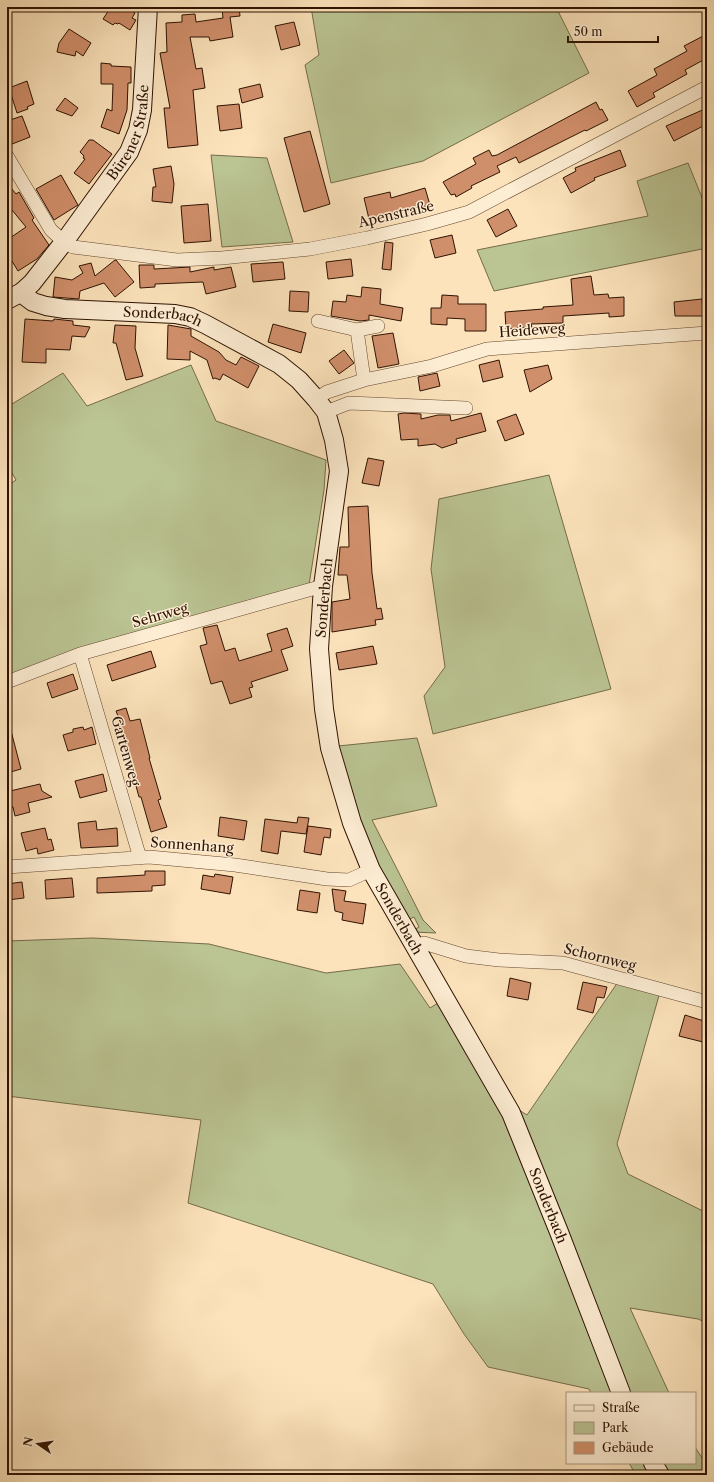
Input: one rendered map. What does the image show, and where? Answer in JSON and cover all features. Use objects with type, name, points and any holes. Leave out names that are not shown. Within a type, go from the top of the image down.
[{"type":"street","name":"Bürener Straße","points":[[14,296],[32,283],[64,242],[128,152],[138,130],[142,110],[148,7]]},
{"type":"street","name":"Apenstraße","points":[[64,242],[73,247],[176,260],[222,258],[310,249],[367,238],[469,212],[707,87]]},
{"type":"street","points":[[7,156],[51,230],[64,242]]},
{"type":"street","name":"Sonderbach","points":[[14,296],[25,296],[33,302],[65,310],[175,314],[190,317],[225,334],[279,364],[299,380],[321,405],[334,440],[339,471],[323,586],[319,649],[324,709],[330,748],[352,823],[371,870],[510,1113],[560,1232],[621,1392]]},
{"type":"street","points":[[318,321],[358,330],[378,326]]},
{"type":"street","points":[[358,330],[364,380]]},
{"type":"street","name":"Heideweg","points":[[321,405],[328,392],[364,380],[432,366],[487,349],[707,333]]},
{"type":"street","points":[[321,405],[349,403],[466,408]]},
{"type":"street","name":"Sehrweg","points":[[7,682],[80,654],[323,586]]},
{"type":"street","name":"Gartenweg","points":[[80,654],[140,858]]},
{"type":"street","name":"Sonnenhang","points":[[8,865],[149,857],[235,865],[349,880],[371,870]]},
{"type":"street","name":"Schornweg","points":[[415,948],[424,943],[466,956],[499,960],[563,963],[707,1002]]},
{"type":"street","points":[[654,1464],[660,1475]]},
{"type":"green space","points":[[311,7],[556,7],[589,73],[423,161],[331,183],[305,65],[319,55]]},
{"type":"green space","points":[[211,155],[267,158],[293,242],[222,247]]},
{"type":"green space","points":[[688,163],[707,210],[707,248],[494,291],[477,250],[648,216],[637,181]]},
{"type":"green space","points":[[191,365],[216,421],[326,460],[324,490],[309,585],[12,677],[7,669],[7,486],[16,480],[7,464],[7,407],[63,373],[87,406]]},
{"type":"green space","points":[[549,475],[611,689],[433,734],[424,696],[445,667],[431,569],[439,499]]},
{"type":"green space","points":[[417,738],[437,806],[372,820],[423,920],[436,933],[412,932],[419,927],[414,917],[406,921],[377,867],[359,823],[338,746]]},
{"type":"green space","points":[[93,938],[209,944],[326,973],[400,964],[430,1008],[438,1003],[504,1112],[615,1392],[590,1392],[589,1389],[488,1367],[464,1334],[433,1284],[188,1203],[201,1120],[7,1096],[7,941]]},
{"type":"green space","points":[[618,982],[660,992],[617,1144],[628,1174],[707,1213],[707,1323],[698,1319],[630,1308],[669,1392],[628,1392],[519,1110],[527,1115]]},
{"type":"green space","points":[[696,1449],[707,1466],[707,1475],[668,1475],[662,1464],[696,1464]]},
{"type":"green space","points":[[630,1464],[649,1464],[655,1475],[636,1475]]},
{"type":"building","points":[[111,7],[125,7],[135,13],[132,18],[136,20],[130,30],[119,23],[115,23],[113,25],[103,19]]},
{"type":"building","points":[[239,7],[240,16],[230,17],[233,37],[210,41],[209,37],[190,37],[196,69],[202,68],[205,88],[193,90],[198,145],[168,148],[164,108],[170,108],[160,53],[167,52],[166,23],[182,22],[182,15],[195,14],[196,22],[223,18],[222,8]]},
{"type":"building","points":[[294,22],[300,45],[281,50],[275,26]]},
{"type":"building","points":[[69,29],[91,43],[83,56],[76,51],[75,56],[57,52],[59,43]]},
{"type":"building","points":[[707,34],[707,58],[685,70],[687,74],[653,93],[655,97],[637,107],[628,91],[657,75],[654,69],[687,51],[684,46]]},
{"type":"building","points":[[101,63],[111,64],[111,66],[131,67],[131,83],[128,83],[127,110],[119,134],[101,127],[107,109],[112,111],[113,84],[101,84]]},
{"type":"building","points":[[27,81],[34,104],[27,107],[28,109],[17,113],[9,88]]},
{"type":"building","points":[[260,84],[263,97],[242,103],[239,89]]},
{"type":"building","points":[[65,98],[78,108],[72,116],[56,110]]},
{"type":"building","points":[[596,102],[608,120],[519,163],[516,157],[497,166],[500,172],[471,186],[472,188],[456,197],[455,194],[451,195],[443,182],[476,164],[473,158],[489,150],[492,156],[497,155]]},
{"type":"building","points":[[239,104],[242,128],[220,131],[217,106]]},
{"type":"building","points":[[707,108],[707,124],[674,141],[666,126]]},
{"type":"building","points":[[22,116],[30,137],[7,146],[7,121]]},
{"type":"building","points":[[310,131],[330,204],[304,212],[284,138]]},
{"type":"building","points":[[89,140],[93,140],[112,154],[89,184],[74,173],[85,159],[80,152]]},
{"type":"building","points":[[620,150],[626,166],[594,178],[595,180],[571,193],[563,178],[576,171],[575,168]]},
{"type":"building","points":[[171,166],[174,184],[172,203],[152,201],[153,187],[156,187],[153,169]]},
{"type":"building","points":[[61,175],[78,205],[54,220],[36,189]]},
{"type":"building","points":[[7,183],[16,194],[19,192],[34,218],[32,220],[49,245],[37,259],[18,271],[7,253],[7,240],[26,227],[7,204]]},
{"type":"building","points":[[425,188],[430,205],[369,219],[364,198],[390,192],[391,198]]},
{"type":"building","points":[[208,204],[211,241],[184,243],[181,206]]},
{"type":"building","points":[[508,209],[517,226],[496,237],[487,220]]},
{"type":"building","points":[[452,235],[456,253],[435,258],[430,240]]},
{"type":"building","points":[[385,242],[393,243],[391,270],[382,269]]},
{"type":"building","points":[[351,259],[353,276],[328,279],[326,262]]},
{"type":"building","points":[[115,260],[134,282],[115,297],[104,283],[80,291],[79,299],[53,297],[55,277],[72,280],[83,273],[79,266],[91,263],[95,276]]},
{"type":"building","points":[[283,262],[285,279],[253,282],[251,264]]},
{"type":"building","points":[[139,265],[154,265],[154,269],[190,267],[190,272],[214,267],[214,270],[231,267],[236,287],[206,294],[203,282],[155,284],[155,287],[140,288]]},
{"type":"building","points":[[591,276],[594,295],[608,294],[609,298],[624,297],[624,316],[609,317],[609,313],[563,316],[563,323],[531,324],[532,327],[506,329],[505,312],[573,305],[571,279]]},
{"type":"building","points":[[362,287],[381,289],[380,304],[403,308],[401,321],[369,315],[369,320],[360,321],[331,316],[333,301],[346,302],[347,295],[361,297]]},
{"type":"building","points":[[290,291],[309,292],[308,312],[289,311]]},
{"type":"building","points":[[442,295],[458,296],[458,304],[486,304],[486,331],[465,331],[465,319],[447,318],[447,325],[431,324],[431,308],[441,308]]},
{"type":"building","points":[[702,299],[703,316],[675,316],[674,302]]},
{"type":"building","points":[[25,319],[53,321],[54,319],[73,321],[73,325],[90,327],[85,337],[72,336],[70,350],[46,349],[46,363],[22,362]]},
{"type":"building","points":[[273,324],[306,333],[301,353],[268,342]]},
{"type":"building","points":[[115,325],[136,326],[135,348],[143,376],[126,380],[116,343],[113,343]]},
{"type":"building","points":[[168,325],[191,329],[191,336],[219,352],[226,360],[236,365],[241,357],[259,366],[248,388],[223,374],[220,380],[215,378],[213,379],[207,360],[190,351],[190,360],[167,359]]},
{"type":"building","points":[[393,333],[399,364],[378,368],[372,336]]},
{"type":"building","points":[[344,350],[354,363],[339,374],[329,361]]},
{"type":"building","points":[[499,360],[503,377],[483,382],[479,365]]},
{"type":"building","points":[[548,365],[552,379],[530,392],[524,370]]},
{"type":"building","points":[[437,373],[440,386],[420,391],[418,377]]},
{"type":"building","points":[[481,413],[486,431],[456,439],[457,443],[442,448],[435,444],[418,446],[418,439],[401,440],[398,414],[421,414],[421,419],[438,415],[450,415],[451,421]]},
{"type":"building","points":[[516,414],[524,434],[505,441],[497,421]]},
{"type":"building","points":[[368,458],[384,461],[379,486],[362,483]]},
{"type":"building","points":[[368,506],[372,573],[377,609],[381,608],[383,619],[375,620],[376,625],[332,632],[332,602],[350,599],[347,575],[338,575],[340,547],[349,547],[348,507]]},
{"type":"building","points":[[217,625],[225,651],[235,648],[239,661],[272,651],[267,634],[287,628],[293,646],[281,650],[288,670],[251,682],[253,687],[249,688],[252,697],[230,704],[222,681],[211,684],[200,646],[207,644],[203,628]]},
{"type":"building","points":[[373,646],[377,664],[339,670],[336,653]]},
{"type":"building","points":[[151,651],[156,667],[112,681],[107,665]]},
{"type":"building","points":[[73,674],[78,689],[52,698],[47,683]]},
{"type":"building","points":[[126,708],[130,721],[140,719],[161,799],[158,800],[167,827],[151,832],[141,797],[139,797],[119,724],[121,724],[116,711]]},
{"type":"building","points":[[10,727],[21,769],[7,773],[7,728]]},
{"type":"building","points":[[83,727],[84,730],[92,727],[96,744],[68,751],[63,735],[73,732],[73,729]]},
{"type":"building","points":[[103,774],[107,791],[80,798],[75,781]]},
{"type":"building","points":[[40,784],[42,791],[52,797],[28,803],[30,812],[15,816],[13,807],[7,804],[7,798],[11,796],[10,791]]},
{"type":"building","points":[[220,817],[247,821],[244,840],[218,836]]},
{"type":"building","points":[[298,817],[309,818],[306,834],[281,831],[278,854],[261,851],[265,819],[297,823]]},
{"type":"building","points":[[96,821],[97,830],[117,828],[118,846],[81,848],[78,823]]},
{"type":"building","points":[[308,826],[331,829],[330,838],[324,837],[321,855],[304,852]]},
{"type":"building","points":[[45,828],[48,840],[51,839],[54,850],[38,854],[37,848],[26,851],[21,833]]},
{"type":"building","points":[[145,871],[165,871],[165,885],[152,886],[152,891],[97,893],[97,878],[145,875]]},
{"type":"building","points":[[215,874],[233,877],[230,894],[201,889],[203,875],[214,877]]},
{"type":"building","points":[[72,878],[74,897],[46,899],[45,880]]},
{"type":"building","points":[[22,882],[24,898],[7,900],[7,884]]},
{"type":"building","points":[[332,889],[346,891],[344,901],[366,904],[363,924],[342,920],[343,913],[335,911]]},
{"type":"building","points":[[300,890],[320,893],[317,913],[297,910]]},
{"type":"building","points":[[510,978],[531,983],[528,1000],[507,996]]},
{"type":"building","points":[[583,982],[607,987],[604,998],[597,997],[593,1013],[577,1009]]},
{"type":"building","points":[[685,1015],[707,1022],[707,1043],[679,1036]]}]
